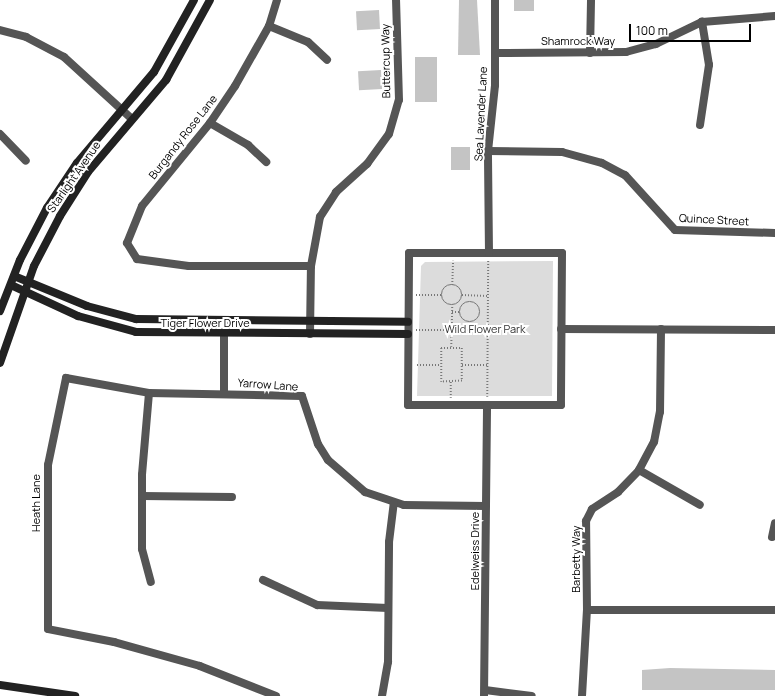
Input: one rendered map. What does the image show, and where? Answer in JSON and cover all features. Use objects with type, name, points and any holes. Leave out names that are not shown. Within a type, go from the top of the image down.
[{"type":"street","name":"Starlight Avenue","points":[[0,311],[14,276],[47,208],[77,163],[121,109],[154,72],[194,0]]},
{"type":"street","name":"Starlight Avenue","points":[[0,363],[27,282],[60,216],[88,172],[182,56],[210,0]]},
{"type":"street","name":"Burgandy Rose Lane","points":[[277,0],[269,26],[210,122],[142,206],[127,243],[137,259],[189,266],[311,266]]},
{"type":"street","name":"Buttercup Way","points":[[310,334],[311,266],[320,217],[336,192],[367,164],[389,134],[399,100],[396,0]]},
{"type":"street","name":"Sea Lavender Lane","points":[[489,257],[488,151],[495,53],[495,0]]},
{"type":"street","points":[[590,53],[591,0]]},
{"type":"street","name":"Shamrock Way","points":[[495,53],[590,53],[644,49],[702,22],[775,16]]},
{"type":"street","points":[[700,125],[709,72],[702,22]]},
{"type":"street","points":[[269,26],[308,42],[327,60]]},
{"type":"street","points":[[0,30],[26,37],[64,57],[132,119]]},
{"type":"street","points":[[210,122],[248,145],[266,162]]},
{"type":"street","points":[[0,134],[26,161]]},
{"type":"street","name":"Quince Street","points":[[488,151],[562,152],[602,163],[625,175],[676,230],[775,233]]},
{"type":"street","points":[[409,253],[453,253],[489,257],[562,253],[561,405],[408,405],[409,253]]},
{"type":"street","name":"Tiger Flower Drive","points":[[14,276],[87,306],[136,320],[311,323],[408,329]]},
{"type":"street","name":"Tiger Flower Drive","points":[[11,285],[107,326],[160,334],[310,334],[408,329]]},
{"type":"street","points":[[561,329],[775,330]]},
{"type":"street","name":"Barbetty Way","points":[[582,696],[587,610],[586,521],[592,509],[618,492],[639,470],[654,442],[660,412],[661,329]]},
{"type":"street","points":[[224,335],[224,393]]},
{"type":"street","name":"Yarrow Lane","points":[[66,378],[149,393],[224,393],[302,396],[318,444],[328,460],[365,492],[394,503],[486,506]]},
{"type":"street","name":"Heath Lane","points":[[66,378],[48,465],[48,630],[143,650],[262,693]]},
{"type":"street","points":[[149,393],[142,496],[142,549],[152,582]]},
{"type":"street","name":"Edelweiss Drive","points":[[484,693],[487,405]]},
{"type":"street","points":[[639,470],[700,505]]},
{"type":"street","points":[[142,496],[232,498]]},
{"type":"street","points":[[382,696],[388,662],[389,542],[394,503]]},
{"type":"street","points":[[772,537],[775,523]]},
{"type":"street","points":[[263,580],[317,605],[388,608]]},
{"type":"street","points":[[587,610],[775,610]]},
{"type":"street","points":[[0,685],[75,696]]},
{"type":"street","points":[[262,693],[276,696]]},
{"type":"street","points":[[484,693],[532,696]]},
{"type":"path","points":[[452,285],[453,253]]},
{"type":"path","points":[[487,405],[489,257]]},
{"type":"path","points":[[452,285],[459,288],[462,296],[459,302],[452,305],[444,301],[442,295],[445,289],[452,285]]},
{"type":"path","points":[[409,294],[442,295]]},
{"type":"path","points":[[462,296],[488,296]]},
{"type":"path","points":[[470,296],[470,302]]},
{"type":"path","points":[[459,312],[463,304],[470,302]]},
{"type":"path","points":[[459,312],[465,322],[478,318],[480,309],[470,302]]},
{"type":"path","points":[[452,305],[452,348]]},
{"type":"path","points":[[452,312],[459,312]]},
{"type":"path","points":[[408,329],[488,330]]},
{"type":"path","points":[[441,348],[462,348],[462,381],[441,382],[441,365],[441,348]]},
{"type":"path","points":[[418,364],[441,365]]},
{"type":"path","points":[[462,365],[487,365]]},
{"type":"path","points":[[451,382],[451,405]]},
{"type":"green space","name":"Wild Flower Park","points":[[553,261],[552,396],[417,396],[421,266],[425,262]]},
{"type":"building","points":[[459,0],[477,0],[480,55],[458,55]]},
{"type":"building","points":[[514,0],[534,0],[534,11],[514,11]]},
{"type":"building","points":[[379,10],[380,29],[357,30],[356,11]]},
{"type":"building","points":[[415,57],[437,57],[437,102],[415,102]]},
{"type":"building","points":[[381,70],[382,89],[359,90],[358,71]]},
{"type":"building","points":[[451,147],[470,147],[470,170],[451,170]]},
{"type":"building","points":[[670,668],[775,670],[775,690],[642,690],[642,670]]}]
